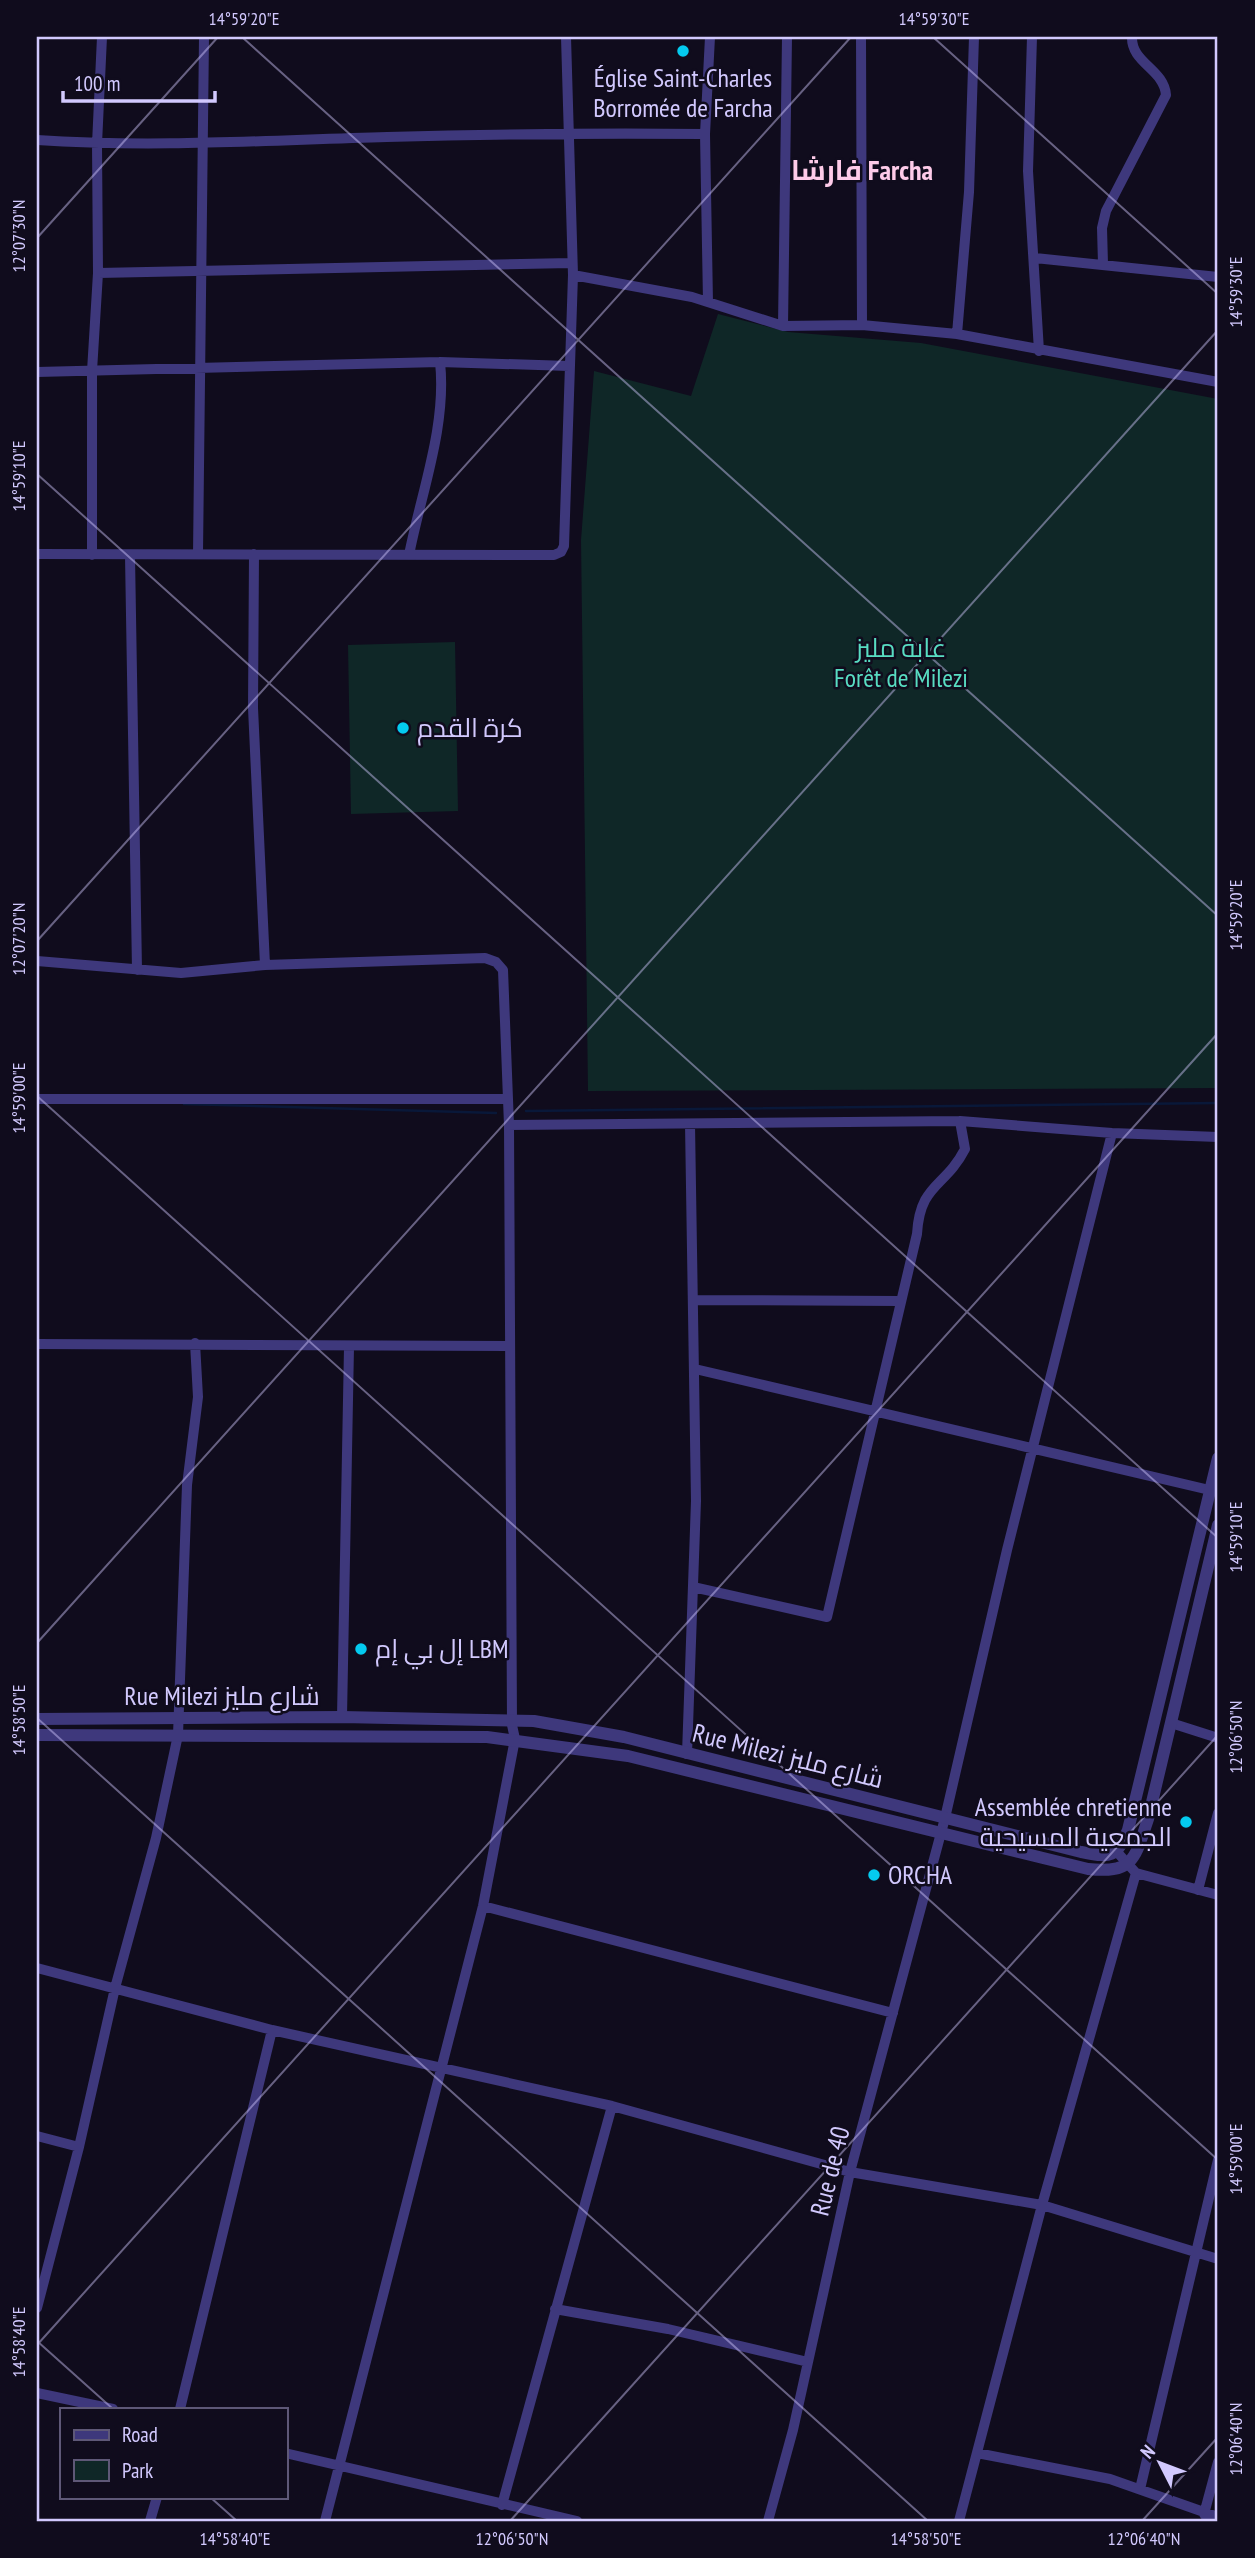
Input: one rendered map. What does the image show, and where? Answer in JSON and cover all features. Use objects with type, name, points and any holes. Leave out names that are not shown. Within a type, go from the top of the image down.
[{"type":"street","points":[[92,555],[92,371],[98,273],[97,144],[102,37]]},
{"type":"street","points":[[198,554],[204,37]]},
{"type":"street","points":[[37,554],[554,555],[561,552],[564,545],[573,275],[566,37]]},
{"type":"street","points":[[708,302],[705,134],[710,37]]},
{"type":"street","points":[[783,326],[787,37]]},
{"type":"street","points":[[861,37],[862,325]]},
{"type":"street","points":[[957,334],[969,192],[974,37]]},
{"type":"street","points":[[1032,37],[1028,171],[1039,351]]},
{"type":"street","points":[[1103,264],[1102,228],[1105,211],[1166,95],[1160,77],[1135,51],[1132,37]]},
{"type":"street","points":[[37,140],[97,144],[201,144],[567,133],[705,134]]},
{"type":"street","points":[[1035,258],[1218,277]]},
{"type":"street","points":[[98,273],[201,268],[571,263]]},
{"type":"street","points":[[573,275],[708,302],[783,326],[862,325],[957,334],[1218,382]]},
{"type":"street","points":[[37,372],[440,362],[569,366]]},
{"type":"street","points":[[409,555],[437,430],[442,396],[440,362]]},
{"type":"street","points":[[254,554],[253,708],[265,965]]},
{"type":"street","points":[[130,556],[137,970]]},
{"type":"street","points":[[37,961],[181,972],[265,965],[485,958],[496,962],[503,970],[509,1125],[508,1346],[512,1721],[515,1740],[483,1906],[444,2068],[325,2521]]},
{"type":"street","points":[[37,1099],[507,1099]]},
{"type":"street","points":[[509,1125],[960,1121],[1112,1133],[1218,1137]]},
{"type":"street","points":[[693,1587],[827,1617],[923,1199],[949,1172],[965,1149],[960,1121]]},
{"type":"street","points":[[687,1754],[693,1587],[695,1369],[690,1124]]},
{"type":"street","name":"Rue de 40","points":[[768,2521],[808,2362],[850,2172],[945,1818],[1112,1133]]},
{"type":"street","points":[[695,1300],[900,1301]]},
{"type":"street","points":[[37,2308],[79,2147],[115,1988],[156,1838],[178,1735],[187,1485],[198,1397],[195,1343]]},
{"type":"street","points":[[37,1344],[508,1346]]},
{"type":"street","points":[[342,1717],[349,1347]]},
{"type":"street","points":[[695,1369],[1214,1492]]},
{"type":"street","points":[[1218,1458],[1214,1492],[1132,1811],[1117,1852],[1132,1869],[1218,1895]]},
{"type":"street","points":[[959,2521],[1136,1854],[1148,1819],[1218,1525]]},
{"type":"street","name":"Rue Milezi شارع مليز","points":[[37,1718],[178,1720],[342,1717],[512,1721],[580,1729],[1081,1852],[1110,1856],[1117,1852]]},
{"type":"street","points":[[1171,1723],[1218,1738]]},
{"type":"street","name":"Rue Milezi شارع مليز","points":[[37,1735],[515,1740],[628,1756],[1088,1869],[1132,1869]]},
{"type":"street","points":[[1198,1890],[1218,1813]]},
{"type":"street","points":[[483,1906],[893,2013]]},
{"type":"street","points":[[37,1968],[272,2030],[612,2106],[850,2172],[1042,2205],[1218,2259]]},
{"type":"street","points":[[180,2408],[272,2030]]},
{"type":"street","points":[[502,2505],[612,2106]]},
{"type":"street","points":[[37,2136],[79,2147]]},
{"type":"street","points":[[1140,2489],[1218,2160]]},
{"type":"street","points":[[555,2309],[668,2329],[808,2362]]},
{"type":"street","points":[[37,2393],[108,2408]]},
{"type":"street","points":[[977,2453],[1089,2474],[1140,2489],[1207,2518],[1218,2517]]},
{"type":"street","points":[[287,2454],[577,2521]]},
{"type":"street","points":[[1207,2518],[1218,2462]]},
{"type":"street","points":[[150,2521],[157,2498]]},
{"type":"green space","name":"غابة مليز Forêt de Milezi","points":[[718,314],[788,332],[921,343],[1218,399],[1218,1088],[588,1091],[581,540],[594,371],[691,396]]},
{"type":"green space","name":"كرة القدم","points":[[455,642],[458,811],[351,814],[348,645]]},
{"type":"waterway","points":[[526,1111],[1218,1103]]},
{"type":"waterway","points":[[184,1104],[496,1113]]},
{"type":"place","name":"Église Saint-Charles Borromée de Farcha","points":[[683,51]]},
{"type":"place","name":"كرة القدم","points":[[403,728]]},
{"type":"place","name":"إل بي إم LBM","points":[[361,1649]]},
{"type":"place","name":"Assemblée chretienne الجمعية المسيحية","points":[[1186,1822]]},
{"type":"place","name":"ORCHA","points":[[874,1875]]},
{"type":"district","name":"فارشا Farcha","points":[[862,170]]}]
